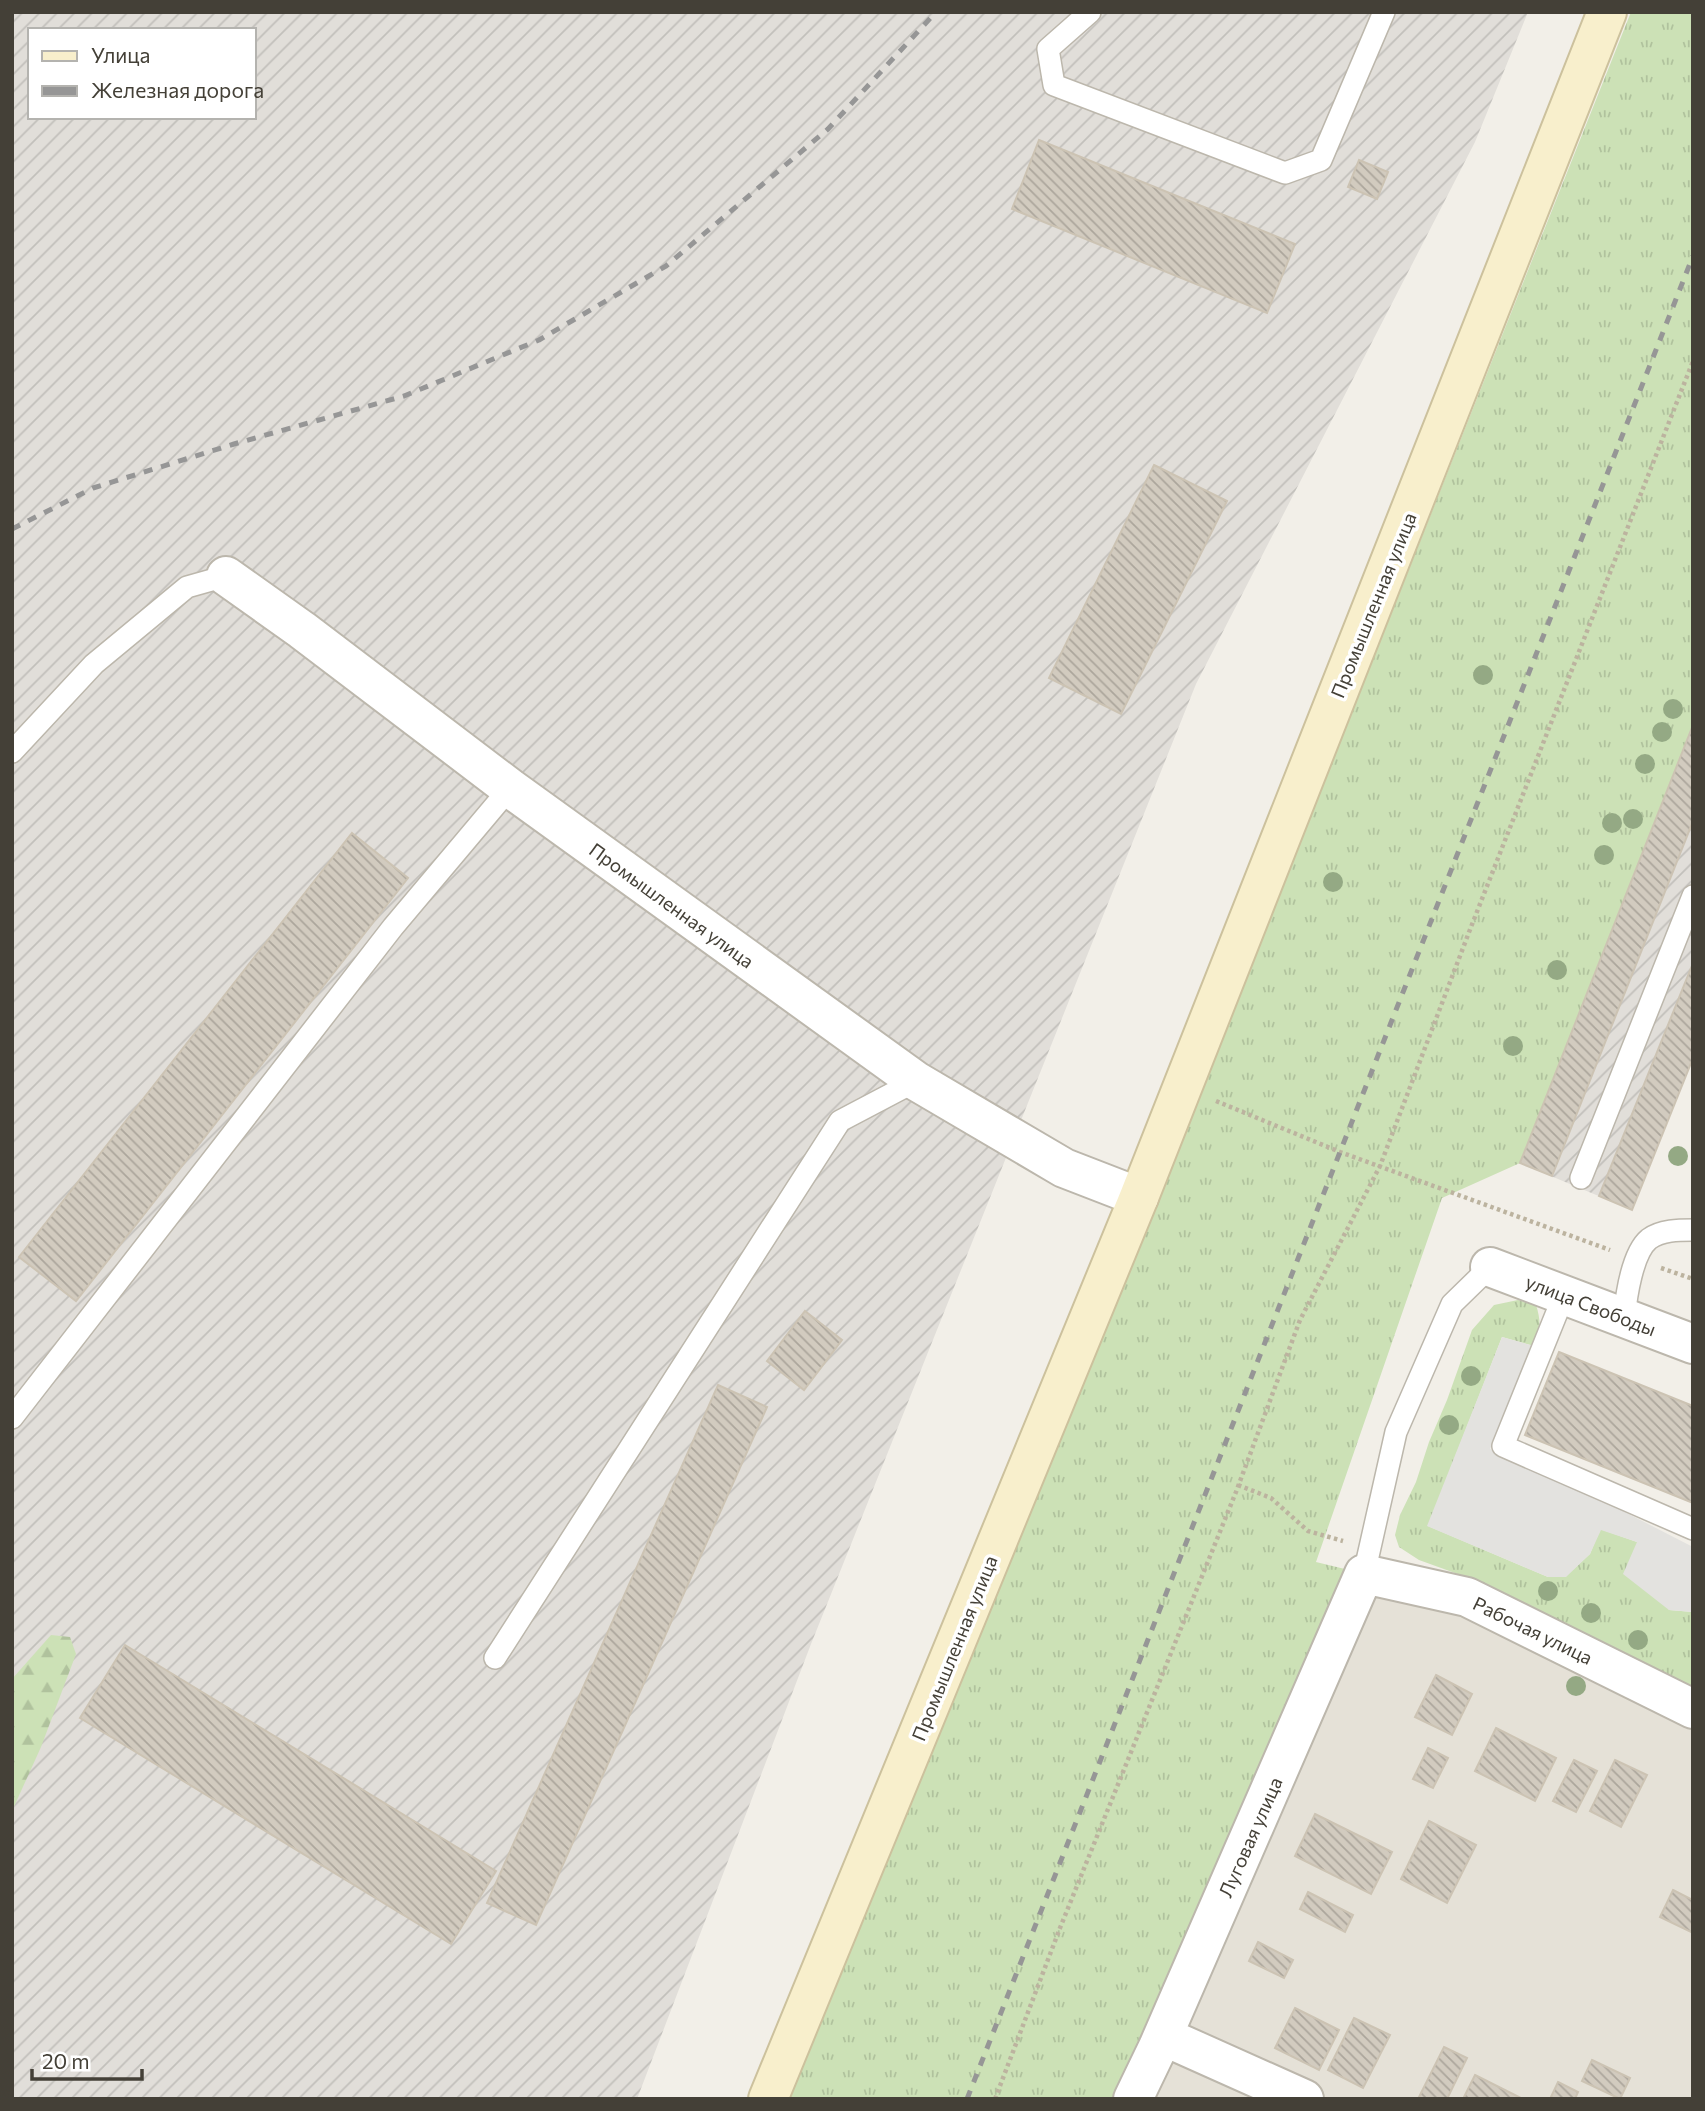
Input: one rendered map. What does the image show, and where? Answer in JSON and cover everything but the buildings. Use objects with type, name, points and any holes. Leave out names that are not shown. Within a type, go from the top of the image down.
[{"type":"street","name":"Промышленная улица","points":[[768,2099],[1139,1197],[1607,12]]},
{"type":"street","name":"Промышленная улица","points":[[226,576],[302,630],[510,788],[916,1080],[1064,1168],[1139,1197]]},
{"type":"street","name":"улица Свободы","points":[[1490,1267],[1693,1344]]},
{"type":"street","name":"Рабочая улица","points":[[1367,1562],[1467,1597],[1693,1709]]},
{"type":"street","name":"Луговая улица","points":[[1133,2099],[1163,2036],[1367,1562]]},
{"type":"street","points":[[1163,2036],[1304,2099]]},
{"type":"lane","points":[[1090,12],[1048,49],[1054,85],[1285,173],[1321,160],[1384,12]]},
{"type":"lane","points":[[12,752],[94,664],[187,587],[226,576]]},
{"type":"lane","points":[[12,1418],[393,927],[510,788]]},
{"type":"lane","points":[[1581,1178],[1693,896]]},
{"type":"lane","points":[[495,1658],[840,1121],[916,1080]]},
{"type":"lane","points":[[1624,1318],[1627,1292],[1637,1259],[1648,1239],[1673,1230],[1693,1230]]},
{"type":"lane","points":[[1367,1562],[1396,1432],[1452,1304],[1490,1267]]},
{"type":"lane","points":[[1564,1295],[1503,1446],[1693,1529]]},
{"type":"path","points":[[995,2099],[1060,1928],[1238,1485],[1300,1320],[1380,1166],[1471,926],[1693,361]]},
{"type":"path","points":[[1182,1088],[1380,1166],[1693,1279]]},
{"type":"path","points":[[1238,1485],[1271,1498],[1308,1531],[1367,1562]]},
{"type":"shaded area","points":[[12,12],[1528,12],[1475,142],[1196,684],[811,1644],[637,2099],[12,2099]]},
{"type":"shaded area","points":[[1693,725],[1693,1058],[1632,1210],[1520,1163]]},
{"type":"shaded area","points":[[1502,1337],[1534,1346],[1490,1449],[1611,1505],[1693,1547],[1693,1612],[1669,1610],[1623,1574],[1637,1542],[1601,1530],[1590,1554],[1566,1577],[1548,1577],[1427,1526]]},
{"type":"shaded area","points":[[1370,1588],[1454,1605],[1693,1727],[1693,2099],[1147,2099]]},
{"type":"green space","points":[[1631,12],[1693,12],[1693,725],[1520,1163],[1442,1198],[1316,1562],[1349,1570],[1151,2023],[1114,2099],[784,2099],[1293,860]]},
{"type":"green space","points":[[1518,1300],[1536,1305],[1540,1326],[1538,1336],[1534,1346],[1502,1337],[1428,1526],[1548,1577],[1566,1576],[1590,1554],[1600,1529],[1637,1542],[1669,1610],[1693,1612],[1693,1700],[1477,1581],[1419,1560],[1399,1547],[1395,1535],[1400,1515],[1416,1482],[1472,1330],[1494,1305]]},
{"type":"green space","points":[[51,1635],[70,1637],[76,1654],[41,1747],[12,1811],[12,1679]]},
{"type":"railway","points":[[12,529],[93,488],[234,444],[404,396],[539,340],[666,266],[828,129],[936,12]]},
{"type":"railway","points":[[967,2099],[1693,256]]}]
